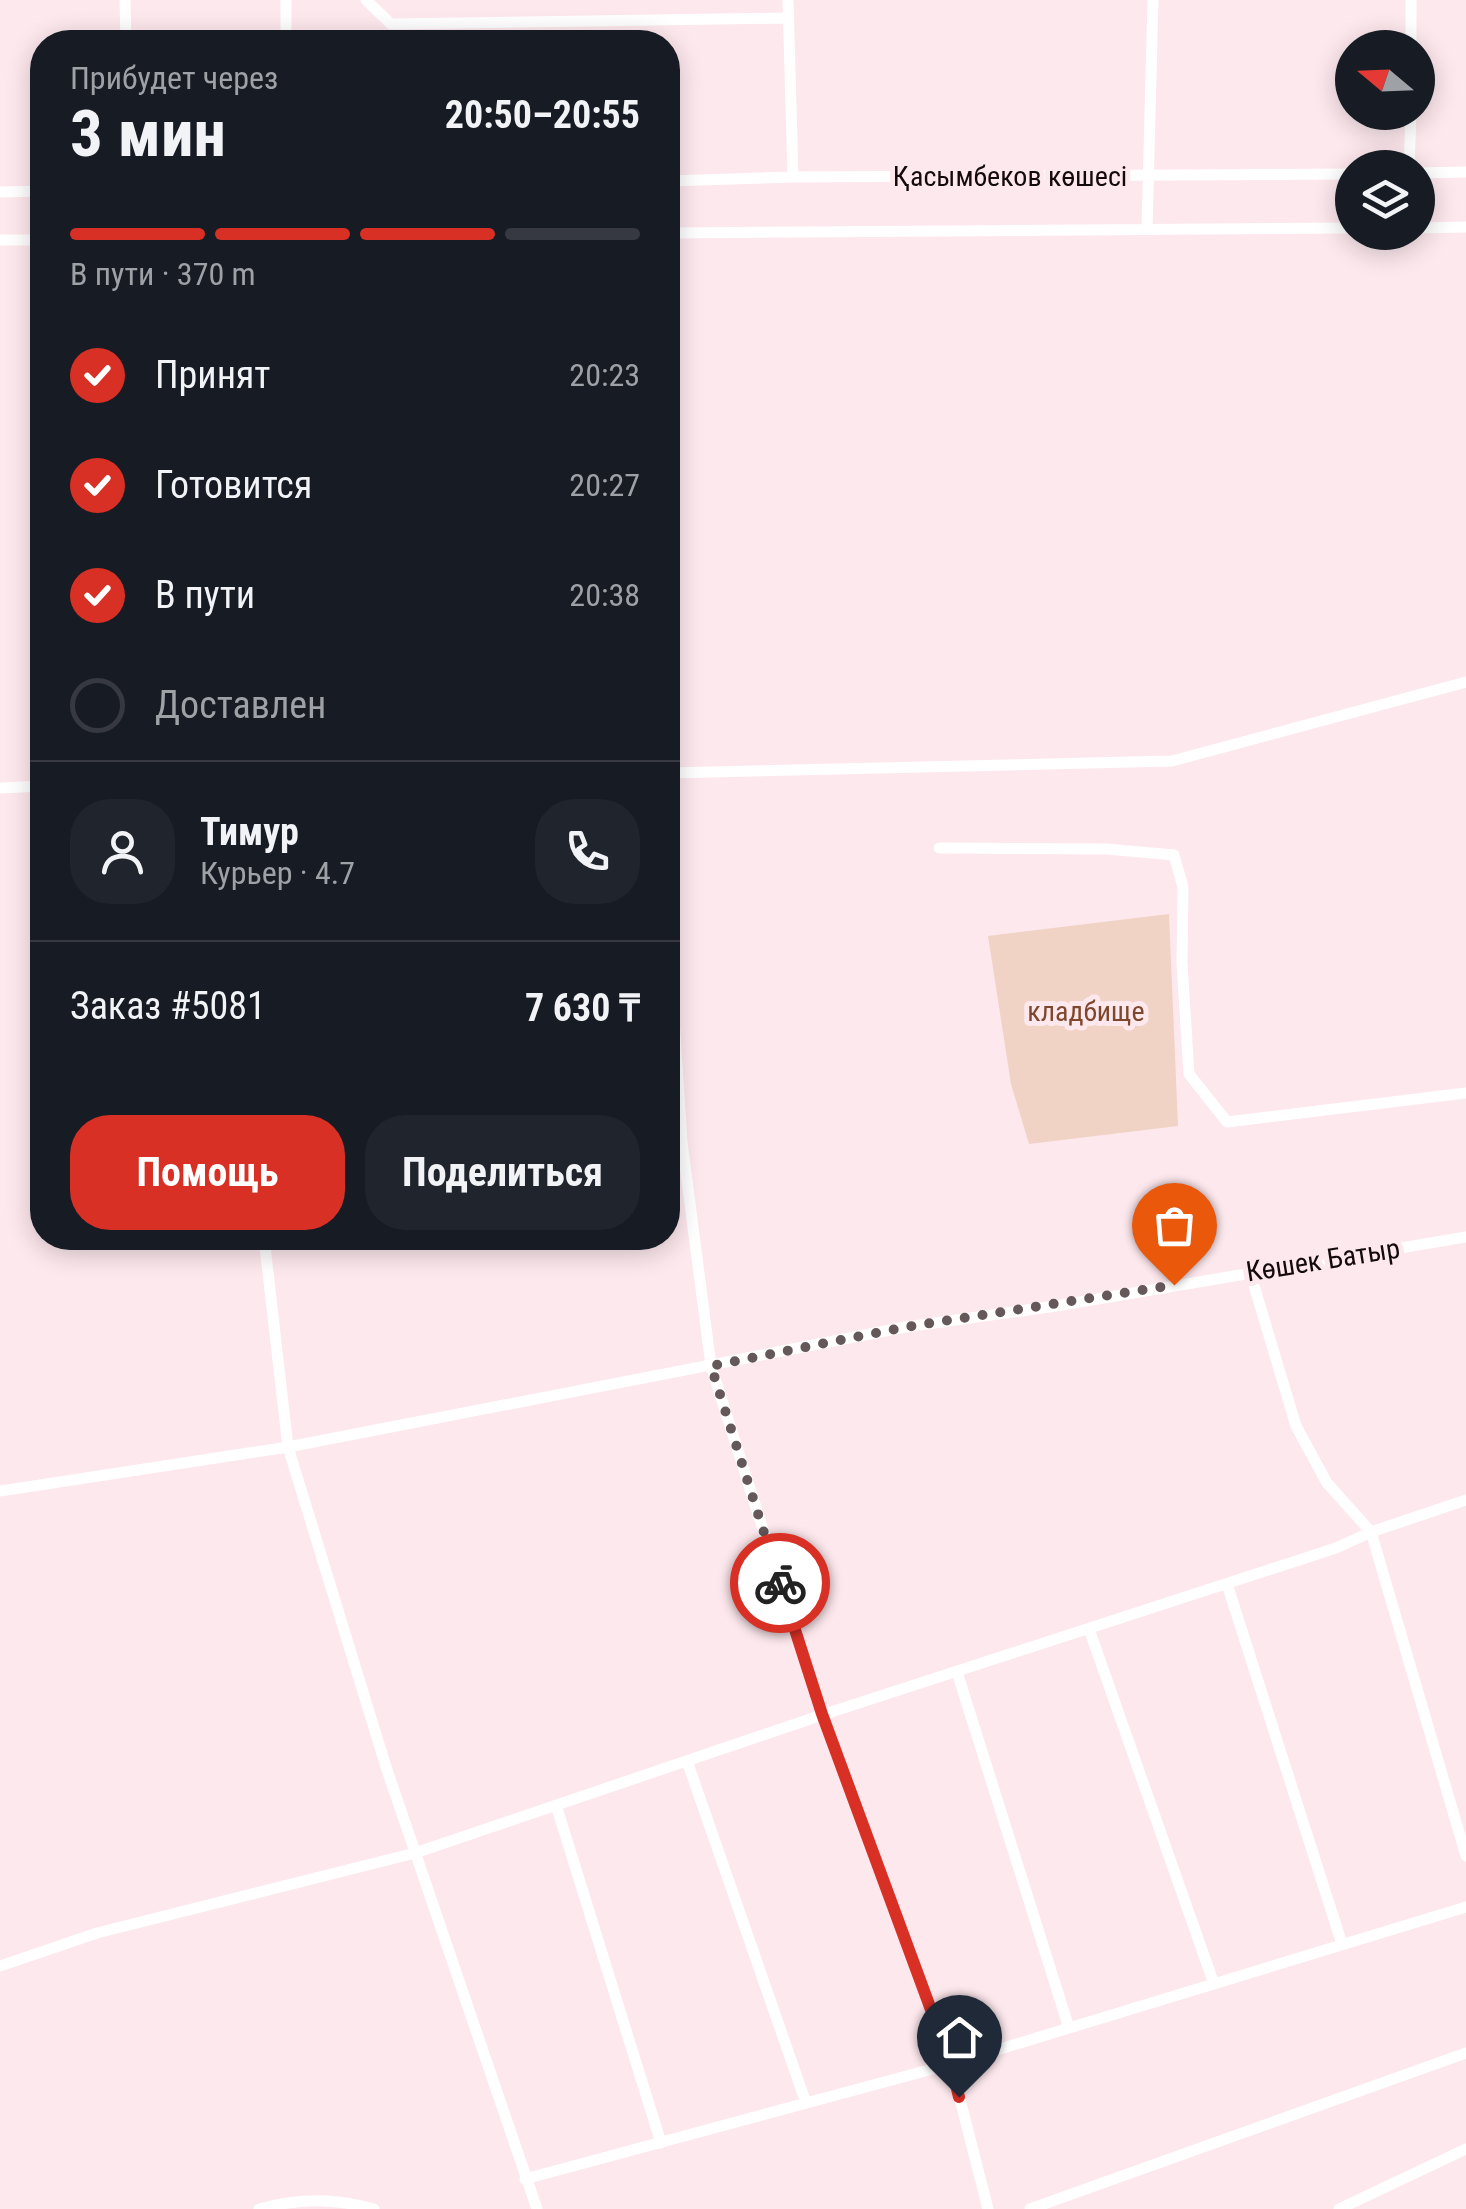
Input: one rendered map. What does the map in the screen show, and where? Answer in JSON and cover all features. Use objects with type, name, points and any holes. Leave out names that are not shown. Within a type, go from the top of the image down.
[{"type":"street","points":[[126,0],[126,30]]},
{"type":"street","points":[[286,0],[286,30]]},
{"type":"street","points":[[366,0],[391,24],[788,18]]},
{"type":"street","points":[[788,0],[793,177]]},
{"type":"street","points":[[1147,229],[1153,0]]},
{"type":"street","points":[[1411,0],[1411,30]]},
{"type":"street","points":[[1435,173],[1466,172]]},
{"type":"street","name":"Қасымбеков көшесі","points":[[680,181],[1335,174]]},
{"type":"street","points":[[0,192],[30,191]]},
{"type":"street","points":[[1435,228],[1466,227]]},
{"type":"street","points":[[680,233],[1335,228]]},
{"type":"street","points":[[0,240],[30,240]]},
{"type":"street","points":[[680,774],[1172,761],[1466,682]]},
{"type":"street","points":[[0,788],[30,787]]},
{"type":"street","points":[[939,848],[1107,849],[1174,856],[1183,888],[1182,963],[1189,1074],[1227,1122],[1466,1094]]},
{"type":"street","points":[[680,1102],[711,1366],[822,1714],[951,2064],[988,2209]]},
{"type":"street","name":"Көшек Батыр","points":[[0,1491],[288,1447],[906,1327],[1466,1237]]},
{"type":"street","points":[[265,1250],[288,1447],[415,1853],[537,2209]]},
{"type":"street","points":[[1250,1272],[1296,1426],[1327,1483],[1371,1532],[1466,1856]]},
{"type":"street","points":[[0,1966],[97,1933],[415,1853],[822,1714],[1336,1548],[1466,1500]]},
{"type":"street","points":[[1227,1584],[1342,1944]]},
{"type":"street","points":[[1089,1629],[1214,1984]]},
{"type":"street","points":[[957,1672],[1069,2028]]},
{"type":"street","points":[[688,1761],[806,2104]]},
{"type":"street","points":[[556,1805],[661,2143]]},
{"type":"street","points":[[526,2179],[951,2064],[1466,1906]]},
{"type":"street","points":[[1030,2209],[1466,2053]]},
{"type":"street","points":[[1339,2209],[1466,2148]]},
{"type":"street","points":[[259,2209],[294,2200],[338,2200],[374,2209]]},
{"type":"green space","name":"кладбище","points":[[1169,914],[1178,1126],[1029,1144],[1011,1084],[988,936]]},
{"type":"way so far","points":[[780,1583],[711,1366],[906,1327],[1174,1285]]},
{"type":"route","points":[[780,1583],[822,1714],[951,2064],[959,2097]]}]
